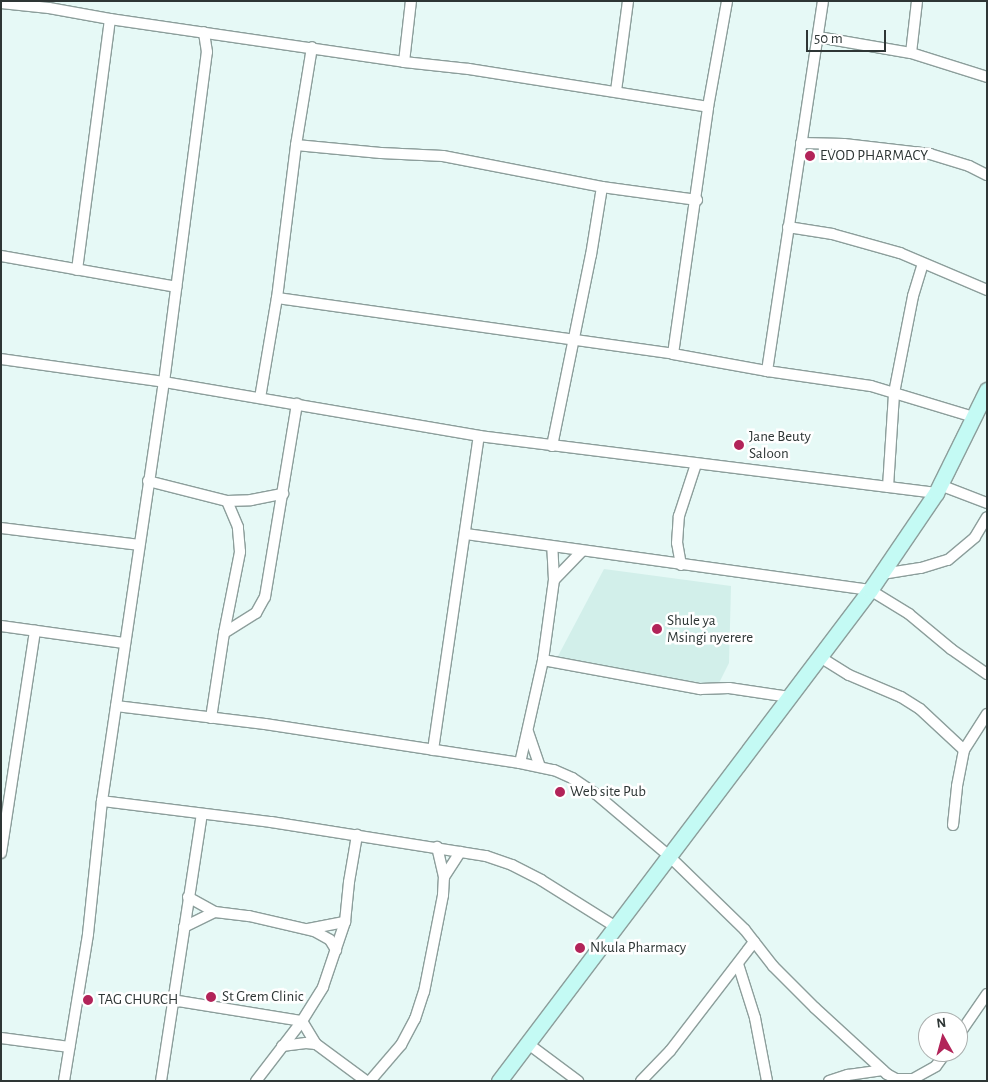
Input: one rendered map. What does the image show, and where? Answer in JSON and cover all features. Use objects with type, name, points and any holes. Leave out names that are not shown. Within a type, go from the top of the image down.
[{"type":"street","points":[[404,62],[411,1]]},
{"type":"street","points":[[616,91],[628,1]]},
{"type":"street","points":[[673,354],[697,200],[708,107],[727,1]]},
{"type":"street","points":[[767,371],[823,1]]},
{"type":"street","points":[[911,53],[917,1]]},
{"type":"street","points":[[1,3],[49,8],[110,19],[616,91],[708,107]]},
{"type":"street","points":[[77,270],[110,19]]},
{"type":"street","points":[[64,1081],[68,1047],[88,934],[102,801],[164,382],[207,52],[204,32]]},
{"type":"street","points":[[207,52],[222,34]]},
{"type":"street","points":[[818,37],[911,53],[987,77]]},
{"type":"street","points":[[260,398],[277,298],[296,145],[312,47]]},
{"type":"street","points":[[801,143],[844,144],[930,154],[969,166],[987,175]]},
{"type":"street","points":[[296,145],[381,153],[443,156],[602,187],[697,200]]},
{"type":"street","points":[[552,446],[572,340],[591,256],[602,187]]},
{"type":"street","points":[[788,227],[840,236],[900,253],[987,290]]},
{"type":"street","points":[[1,256],[176,287]]},
{"type":"street","points":[[888,488],[894,393],[913,296],[923,263]]},
{"type":"street","points":[[277,298],[673,354],[767,371],[862,384],[974,417]]},
{"type":"street","points":[[1,359],[164,382],[479,436],[888,488],[938,489],[987,503]]},
{"type":"street","points":[[498,1081],[616,928],[668,855],[882,574],[938,489],[987,390]]},
{"type":"street","points":[[224,633],[256,612],[265,597],[297,404]]},
{"type":"street","points":[[433,750],[479,436]]},
{"type":"street","points":[[681,565],[677,543],[679,516],[696,464]]},
{"type":"street","points":[[148,481],[227,501],[251,500],[283,494]]},
{"type":"street","points":[[211,718],[224,633],[233,591],[240,536],[227,501]]},
{"type":"street","points":[[882,574],[921,568],[948,560],[975,537],[987,517]]},
{"type":"street","points":[[1,528],[139,545]]},
{"type":"street","points":[[466,534],[870,590],[909,614],[951,649],[987,674]]},
{"type":"street","points":[[520,763],[543,660],[554,580],[552,547]]},
{"type":"street","points":[[554,580],[582,551]]},
{"type":"street","points":[[1,626],[124,643]]},
{"type":"street","points":[[2,847],[35,631]]},
{"type":"street","points":[[820,657],[849,675],[901,698],[920,709],[964,750]]},
{"type":"street","points":[[543,660],[700,688],[729,688],[788,696]]},
{"type":"street","points":[[116,706],[540,766],[572,778],[596,794],[668,855],[745,930],[773,966],[815,1008],[883,1070],[896,1079],[914,1080],[936,1066],[939,1062]]},
{"type":"street","points":[[954,826],[957,786],[964,750],[987,714]]},
{"type":"street","points":[[528,731],[540,766]]},
{"type":"street","points":[[102,801],[357,835],[486,856],[512,865],[540,880],[616,928]]},
{"type":"street","points":[[161,1081],[202,814]]},
{"type":"street","points":[[256,1081],[302,1021],[323,987],[345,922],[349,882],[357,835]]},
{"type":"street","points":[[370,1081],[401,1045],[415,1019],[433,954],[444,877],[437,847]]},
{"type":"street","points":[[444,877],[460,852]]},
{"type":"street","points":[[188,897],[215,912],[307,929],[324,936],[336,950]]},
{"type":"street","points":[[184,927],[215,912]]},
{"type":"street","points":[[307,929],[345,922]]},
{"type":"street","points":[[642,1081],[670,1051],[754,942]]},
{"type":"street","points":[[738,964],[755,1018],[766,1081]]},
{"type":"street","points":[[968,1022],[987,994]]},
{"type":"street","points":[[172,1000],[302,1021],[316,1044],[366,1081]]},
{"type":"street","points":[[1,1038],[68,1047]]},
{"type":"street","points":[[282,1046],[306,1043],[316,1044]]},
{"type":"street","points":[[527,1043],[578,1081]]},
{"type":"street","points":[[829,1081],[848,1075],[883,1070]]},
{"type":"shaded area","points":[[604,569],[731,586],[729,663],[718,685],[612,670],[557,658]]},
{"type":"place","name":"EVOD PHARMACY","points":[[810,156]]},
{"type":"place","name":"Jane Beuty Saloon","points":[[739,445]]},
{"type":"place","name":"Shule ya Msingi nyerere","points":[[657,629]]},
{"type":"place","name":"Web site Pub","points":[[560,792]]},
{"type":"place","name":"Nkula Pharmacy","points":[[580,948]]},
{"type":"place","name":"St Grem Clinic","points":[[211,997]]},
{"type":"place","name":"TAG CHURCH","points":[[88,1000]]}]
